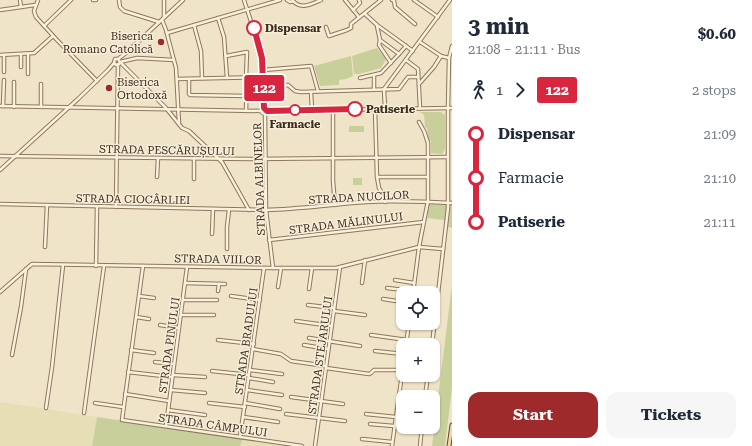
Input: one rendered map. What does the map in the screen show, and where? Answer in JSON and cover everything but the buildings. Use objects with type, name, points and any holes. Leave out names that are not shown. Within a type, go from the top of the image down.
[{"type":"main road","points":[[449,446],[452,425]]},
{"type":"street","points":[[20,0],[21,7]]},
{"type":"street","points":[[38,0],[35,5],[34,15],[97,81]]},
{"type":"street","points":[[44,26],[71,0]]},
{"type":"street","points":[[119,0],[120,7],[124,11],[162,20]]},
{"type":"street","points":[[164,0],[162,20],[174,60],[177,79],[179,123]]},
{"type":"street","points":[[0,170],[183,0]]},
{"type":"street","name":"STRADA ALBINELOR","points":[[244,0],[260,48],[264,86],[263,110]]},
{"type":"street","points":[[167,33],[280,0]]},
{"type":"street","points":[[287,0],[290,2],[293,0],[296,4],[302,6],[321,0]]},
{"type":"street","points":[[345,0],[359,17]]},
{"type":"street","points":[[353,10],[359,5],[359,0]]},
{"type":"street","points":[[326,27],[329,36],[347,30],[351,28],[351,24],[381,0]]},
{"type":"street","points":[[393,0],[395,6],[415,24]]},
{"type":"street","points":[[414,0],[438,17]]},
{"type":"street","points":[[385,109],[384,89],[450,0]]},
{"type":"street","points":[[0,10],[35,5]]},
{"type":"street","points":[[164,6],[166,10],[172,11]]},
{"type":"street","points":[[365,14],[377,25],[413,51]]},
{"type":"street","points":[[218,18],[224,37],[228,78]]},
{"type":"street","points":[[194,25],[202,55],[202,78]]},
{"type":"street","points":[[377,25],[380,40],[379,45],[391,63]]},
{"type":"street","points":[[0,55],[21,55],[38,51],[53,36]]},
{"type":"street","points":[[380,40],[399,54]]},
{"type":"street","points":[[420,42],[441,56],[449,58]]},
{"type":"street","points":[[360,78],[381,73],[406,46]]},
{"type":"street","points":[[433,338],[450,203],[448,108],[449,58],[452,46]]},
{"type":"street","points":[[226,57],[247,52],[246,111]]},
{"type":"street","points":[[28,54],[28,74]]},
{"type":"street","points":[[4,55],[4,72]]},
{"type":"street","points":[[21,55],[21,67]]},
{"type":"street","points":[[419,84],[434,67],[441,56]]},
{"type":"street","points":[[118,62],[137,58],[174,60]]},
{"type":"street","points":[[406,60],[418,70],[420,108]]},
{"type":"street","points":[[116,207],[118,62]]},
{"type":"street","points":[[118,62],[166,108],[182,128],[189,131],[225,166],[249,210]]},
{"type":"street","points":[[263,70],[311,66],[318,91]]},
{"type":"street","points":[[374,75],[374,90]]},
{"type":"street","points":[[177,79],[263,77]]},
{"type":"street","points":[[264,86],[288,85],[295,90],[311,92],[399,89],[408,77],[418,77]]},
{"type":"street","points":[[189,79],[190,95],[247,96]]},
{"type":"street","points":[[4,80],[2,106],[14,107],[166,108],[246,111],[263,110],[266,112],[452,108]]},
{"type":"street","points":[[14,82],[14,107]]},
{"type":"street","points":[[41,84],[42,107]]},
{"type":"street","points":[[311,92],[312,110]]},
{"type":"street","points":[[78,99],[79,105],[82,108]]},
{"type":"street","points":[[375,109],[377,177],[379,188],[385,198],[385,202]]},
{"type":"street","points":[[333,110],[333,180],[335,205]]},
{"type":"street","name":"STRADA ALBINELOR","points":[[266,112],[266,210],[273,268]]},
{"type":"street","points":[[414,286],[419,247],[428,201],[428,144],[420,122]]},
{"type":"street","name":"STRADA PESCĂRUȘULUI","points":[[0,156],[16,155],[218,159],[448,157]]},
{"type":"street","points":[[157,177],[158,158]]},
{"type":"street","points":[[194,158],[194,179]]},
{"type":"street","points":[[377,177],[428,177]]},
{"type":"street","name":"STRADA NUCILOR","points":[[266,210],[385,202],[428,201],[450,203]]},
{"type":"street","name":"STRADA CIOCÂRLIEI","points":[[0,204],[266,210]]},
{"type":"street","points":[[45,248],[47,205]]},
{"type":"street","points":[[96,266],[97,207]]},
{"type":"street","points":[[212,234],[213,209]]},
{"type":"street","points":[[227,250],[229,210]]},
{"type":"street","name":"STRADA MĂLINULUI","points":[[269,240],[424,222]]},
{"type":"street","name":"STRADA VIILOR","points":[[0,292],[32,264],[312,268],[340,267],[419,247],[444,250]]},
{"type":"street","points":[[362,283],[365,260]]},
{"type":"street","points":[[46,408],[63,265]]},
{"type":"street","points":[[84,413],[104,266]]},
{"type":"street","points":[[95,403],[123,407],[143,266]]},
{"type":"street","name":"STRADA PINULUI","points":[[166,426],[187,267]]},
{"type":"street","name":"STRADA STEJARULUI","points":[[315,446],[340,267]]},
{"type":"street","name":"STRADA BRADULUI","points":[[240,437],[264,268]]},
{"type":"street","points":[[278,287],[281,268]]},
{"type":"street","points":[[309,289],[312,268]]},
{"type":"street","points":[[12,355],[21,308],[26,269]]},
{"type":"street","points":[[395,280],[414,283]]},
{"type":"street","points":[[185,283],[225,284]]},
{"type":"street","points":[[218,291],[219,284]]},
{"type":"street","points":[[387,288],[396,289]]},
{"type":"street","points":[[139,296],[154,298]]},
{"type":"street","points":[[231,296],[260,300]]},
{"type":"street","points":[[383,299],[396,301]]},
{"type":"street","points":[[183,300],[217,300]]},
{"type":"street","points":[[308,305],[365,315]]},
{"type":"street","points":[[181,315],[214,315]]},
{"type":"street","points":[[136,317],[149,319]]},
{"type":"street","points":[[296,321],[332,326]]},
{"type":"street","points":[[160,325],[179,328]]},
{"type":"street","points":[[371,335],[396,338]]},
{"type":"street","points":[[309,338],[360,346]]},
{"type":"street","points":[[218,340],[254,344]]},
{"type":"street","points":[[304,345],[328,349]]},
{"type":"street","points":[[253,349],[281,354],[290,361],[369,374],[374,370],[396,369]]},
{"type":"street","points":[[131,350],[154,353]]},
{"type":"street","points":[[376,351],[396,353]]},
{"type":"street","points":[[155,362],[174,364]]},
{"type":"street","points":[[250,370],[282,374]]},
{"type":"street","points":[[212,371],[273,382]]},
{"type":"street","points":[[128,372],[205,377]]},
{"type":"street","points":[[171,390],[205,393]]},
{"type":"street","points":[[247,390],[282,395]]},
{"type":"street","points":[[125,394],[169,401]]},
{"type":"street","points":[[291,397],[343,404]]},
{"type":"street","points":[[209,403],[245,407]]},
{"type":"street","points":[[246,403],[280,409]]},
{"type":"street","name":"STRADA CÂMPULUI","points":[[123,407],[122,420],[302,446]]},
{"type":"street","points":[[168,410],[205,415]]},
{"type":"street","points":[[286,414],[345,421]]},
{"type":"street","points":[[362,439],[392,444],[396,417],[366,414]]},
{"type":"street","points":[[243,417],[278,422]]},
{"type":"street","points":[[370,424],[394,426]]},
{"type":"street","points":[[420,446],[421,434]]},
{"type":"shaded area","points":[[0,402],[97,417],[92,446],[0,446]]},
{"type":"shaded area","points":[[243,438],[293,446],[240,446]]},
{"type":"green space","points":[[377,48],[386,59],[381,68],[354,74],[352,56]]},
{"type":"green space","points":[[351,56],[353,76],[339,80],[339,85],[320,86],[314,66]]},
{"type":"green space","points":[[420,112],[441,112],[445,115],[445,149],[442,154],[431,153],[431,141],[428,140],[424,115]]},
{"type":"green space","points":[[349,126],[364,126],[364,132],[349,132]]},
{"type":"green space","points":[[353,178],[362,178],[362,185],[353,185]]},
{"type":"green space","points":[[429,204],[445,205],[447,207],[445,222],[444,220],[428,218],[427,220]]},
{"type":"green space","points":[[451,205],[452,228],[447,227],[449,207]]},
{"type":"green space","points":[[452,285],[452,387],[445,446],[432,446],[433,434],[440,434],[440,382]]},
{"type":"green space","points":[[97,417],[243,438],[240,446],[92,446]]},
{"type":"bus line","name":"122","points":[[254,28],[262,58],[264,108],[267,111],[355,109]]},
{"type":"place","name":"Dispensar","points":[[254,28]]},
{"type":"place","name":"Biserica Romano Catolică","points":[[161,42]]},
{"type":"place","name":"Biserica Ortodoxă","points":[[109,88]]},
{"type":"place","name":"Patiserie","points":[[355,109]]},
{"type":"place","name":"Farmacie","points":[[295,110]]}]
